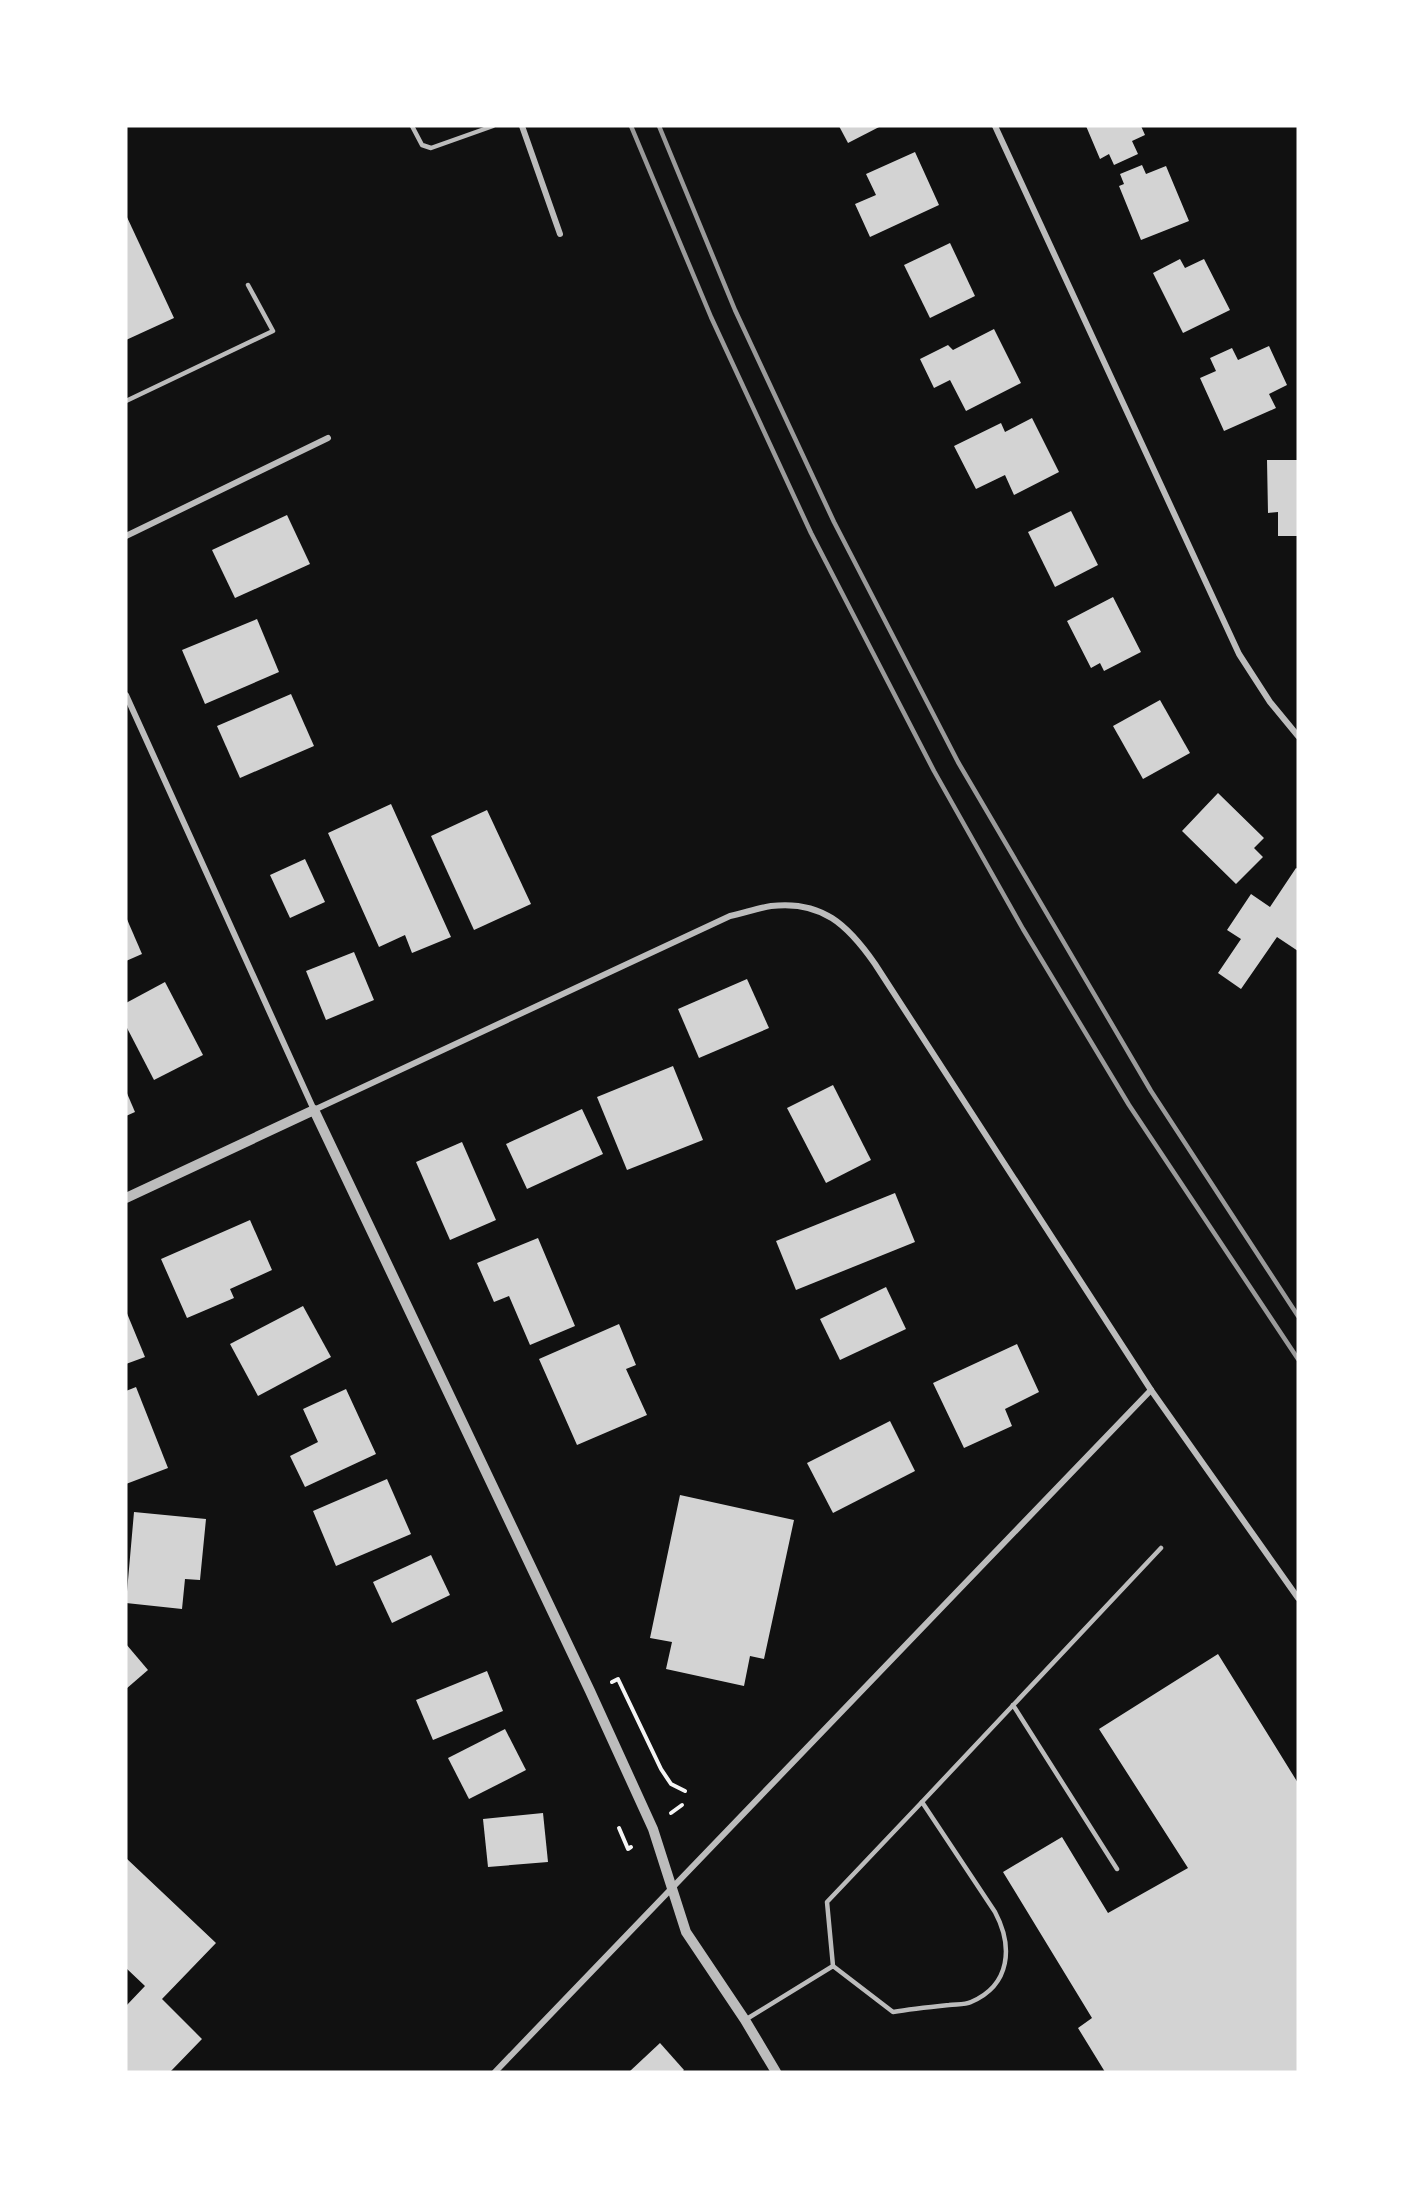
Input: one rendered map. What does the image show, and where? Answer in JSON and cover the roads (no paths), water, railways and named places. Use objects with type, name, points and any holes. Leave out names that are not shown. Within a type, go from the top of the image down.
[{"type":"street","points":[[522,126],[560,234]]},
{"type":"street","points":[[995,126],[1239,654],[1270,702],[1298,736]]},
{"type":"street","points":[[126,536],[328,438]]},
{"type":"street","points":[[126,695],[314,1110],[590,1691],[653,1829],[686,1932],[745,2020],[776,2072]]},
{"type":"street","points":[[126,1198],[730,916],[771,906],[803,906],[818,911],[849,930],[862,945],[1151,1390],[1298,1598]]},
{"type":"street","points":[[495,2072],[1151,1390]]},
{"type":"lane","points":[[412,126],[422,145],[430,148],[493,126]]},
{"type":"lane","points":[[126,401],[273,331],[248,285]]},
{"type":"lane","points":[[922,1802],[1004,1928],[1007,1945],[1005,1964],[998,1980],[986,1994],[970,2003],[893,2012],[833,1966],[827,1902],[1161,1548]]},
{"type":"lane","points":[[1013,1705],[1117,1869]]},
{"type":"lane","points":[[745,2020],[833,1966]]},
{"type":"railway","points":[[631,126],[711,317],[811,533],[934,771],[1023,929],[1129,1105],[1298,1359]]},
{"type":"railway","points":[[659,126],[735,310],[834,522],[958,762],[1151,1091],[1298,1316]]}]
